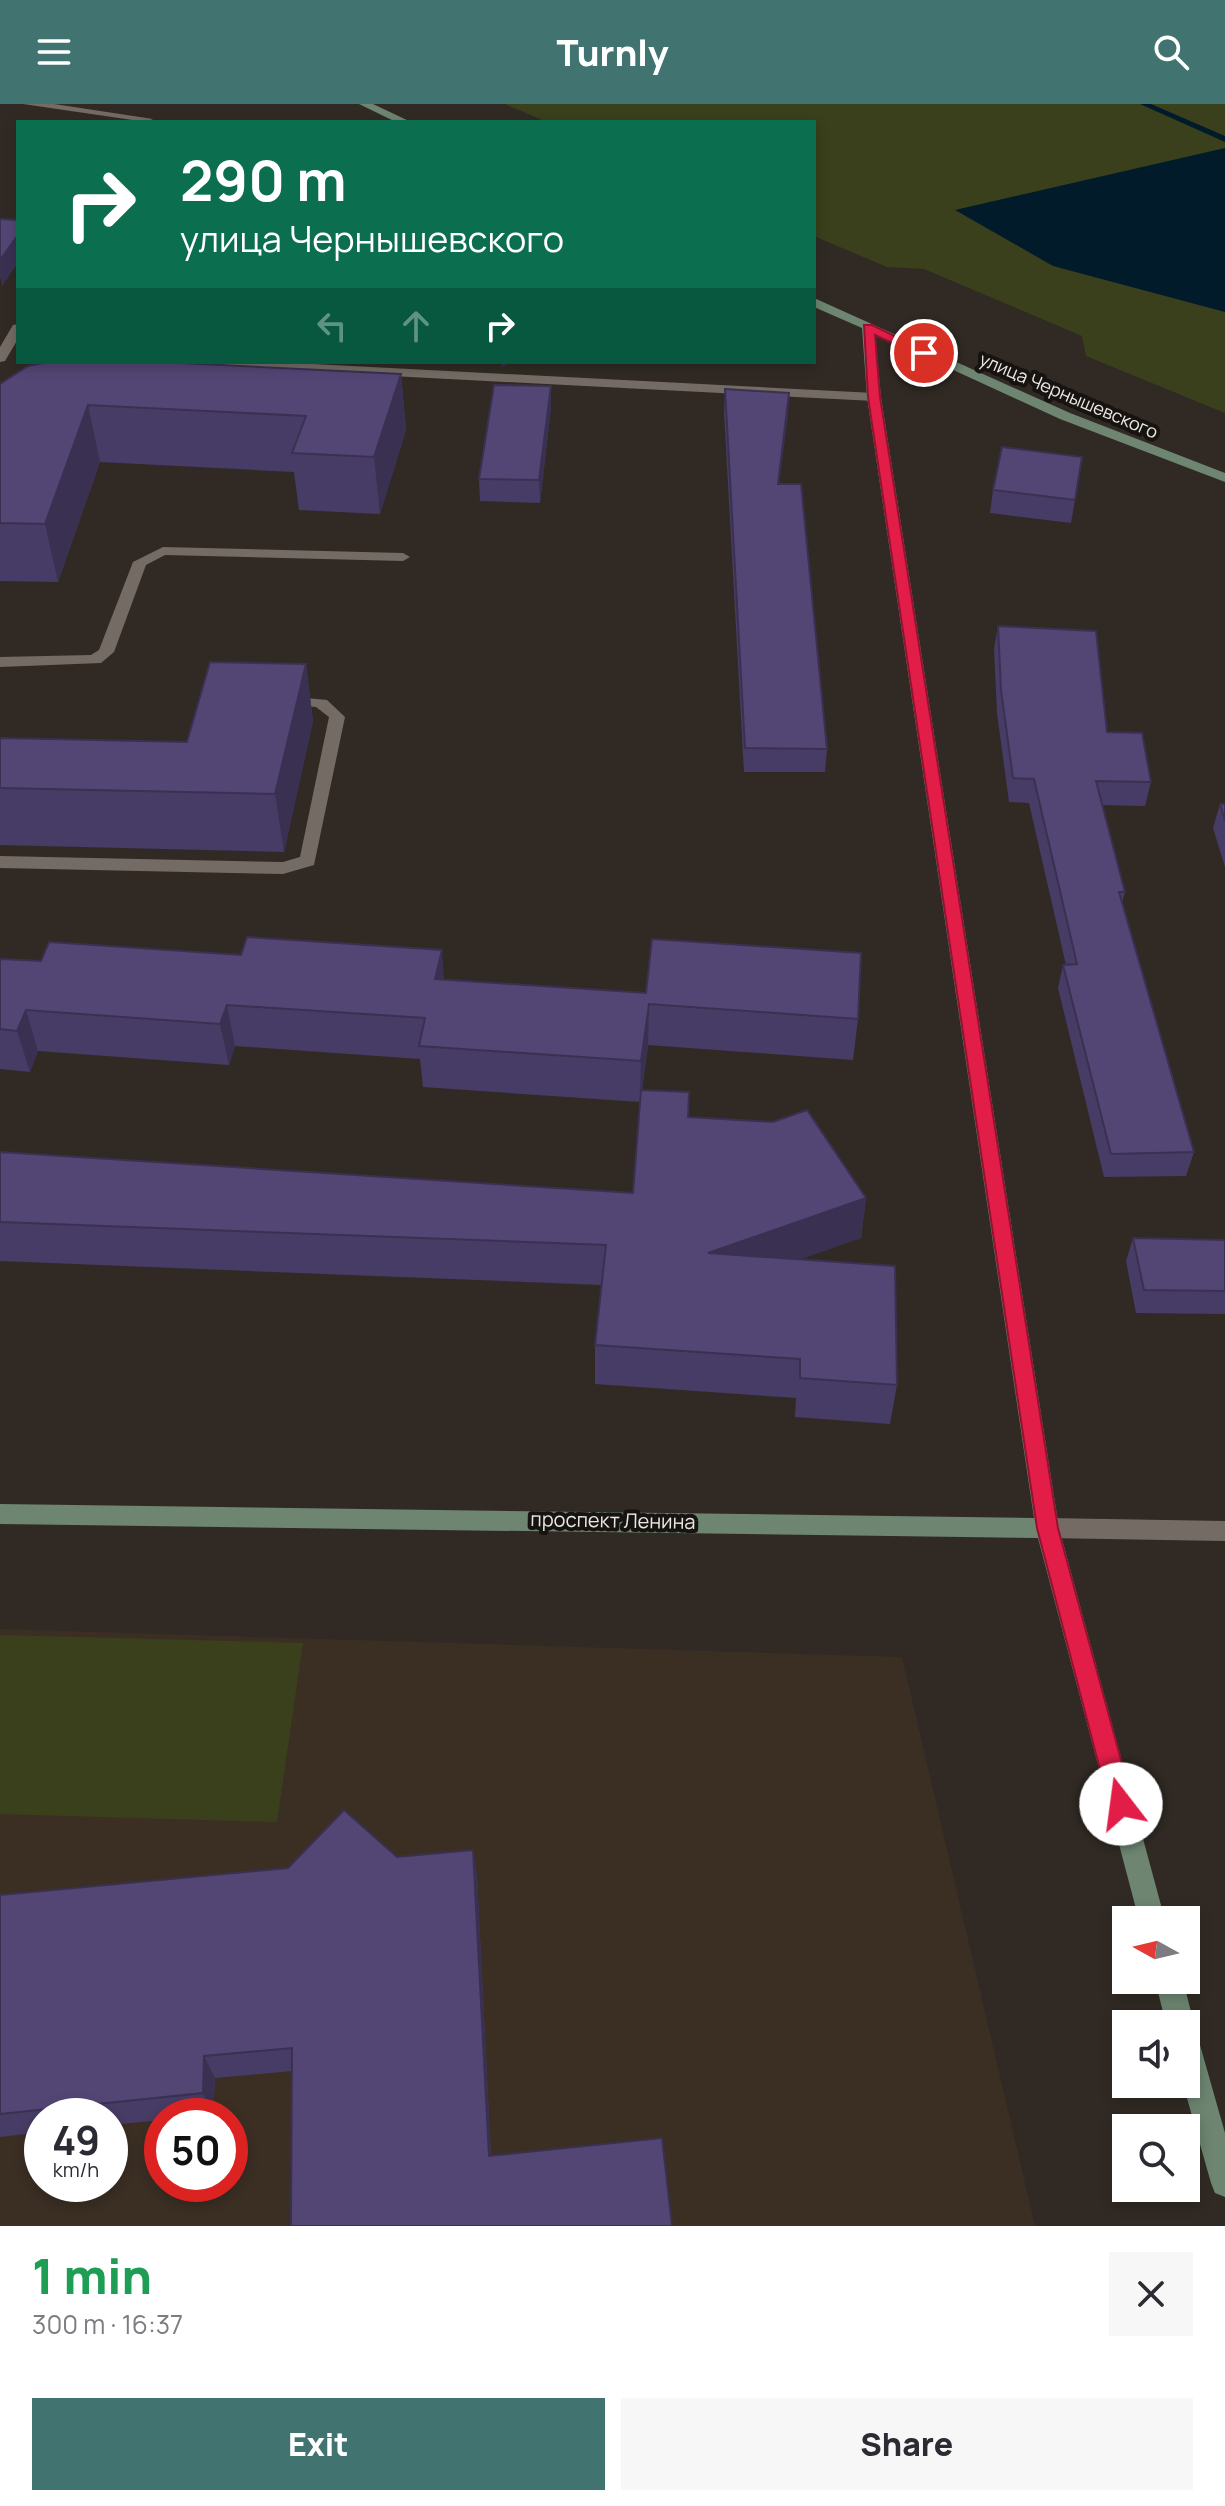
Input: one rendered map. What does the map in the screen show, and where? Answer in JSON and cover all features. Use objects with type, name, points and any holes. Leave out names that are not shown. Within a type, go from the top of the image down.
[{"type":"main road","points":[[364,104],[400,120]]},
{"type":"main road","name":"улица Чернышевского","points":[[816,303],[1065,416],[1225,478]]},
{"type":"main road","points":[[868,328],[874,397],[1047,1528],[1148,1906]]},
{"type":"main road","name":"проспект Ленина","points":[[0,1514],[632,1520],[1047,1528]]},
{"type":"main road","points":[[1200,2095],[1225,2183]]},
{"type":"street","points":[[28,104],[149,118]]},
{"type":"street","points":[[1,354],[16,331]]},
{"type":"street","points":[[238,364],[874,397]]},
{"type":"street","points":[[0,662],[95,660],[106,652],[140,562],[163,551],[403,557]]},
{"type":"street","points":[[0,862],[283,868],[308,861],[337,717],[329,705],[322,702],[263,700]]},
{"type":"street","name":"проспект Ленина","points":[[1047,1528],[1225,1531]]},
{"type":"shaded area","points":[[0,1629],[902,1657],[1035,2226],[0,2226]]},
{"type":"green space","points":[[505,104],[1225,104],[1225,413],[1086,356],[1082,336],[924,269],[887,267],[816,237],[816,120],[542,120]]},
{"type":"green space","points":[[0,1635],[303,1643],[277,1822],[0,1814]]},
{"type":"water","points":[[1225,148],[1225,312],[1053,266],[955,210]]},
{"type":"building","points":[[0,219],[16,220],[16,238],[0,260]]},
{"type":"building","points":[[200,364],[401,374],[374,457],[292,453],[306,416],[88,405],[45,524],[0,523],[0,384],[28,366]]},
{"type":"building","points":[[494,385],[551,386],[539,480],[479,479]]},
{"type":"building","points":[[725,389],[789,393],[778,484],[801,484],[827,749],[745,748]]},
{"type":"building","points":[[1002,447],[1082,457],[1075,500],[993,490]]},
{"type":"building","points":[[998,626],[1096,631],[1107,732],[1142,733],[1151,782],[1096,781],[1125,892],[1119,892],[1194,1152],[1111,1154],[1063,965],[1077,964],[1034,779],[1013,778],[1001,690]]},
{"type":"building","points":[[210,662],[306,664],[275,794],[0,788],[0,738],[187,742]]},
{"type":"building","points":[[1220,804],[1225,804],[1225,821]]},
{"type":"building","points":[[247,937],[442,950],[435,979],[646,993],[652,939],[861,953],[858,1019],[649,1004],[641,1061],[419,1046],[425,1018],[227,1005],[220,1024],[26,1010],[17,1031],[0,1029],[0,959],[41,961],[49,942],[241,955]]},
{"type":"building","points":[[641,1090],[689,1092],[688,1117],[773,1122],[807,1110],[866,1198],[708,1253],[895,1266],[897,1385],[800,1378],[800,1359],[595,1345],[606,1245],[0,1222],[0,1152],[633,1193]]},
{"type":"building","points":[[1133,1238],[1225,1240],[1225,1291],[1144,1290]]},
{"type":"building","points":[[344,1810],[397,1857],[473,1850],[489,2156],[662,2138],[672,2226],[291,2226],[292,2048],[204,2056],[203,2093],[128,2101],[128,2098],[24,2098],[24,2112],[0,2114],[0,1895],[288,1868]]},
{"type":"waterway","points":[[1144,104],[1225,139]]},
{"type":"route","points":[[924,353],[868,328],[874,397],[1047,1528],[1121,1804]]}]
